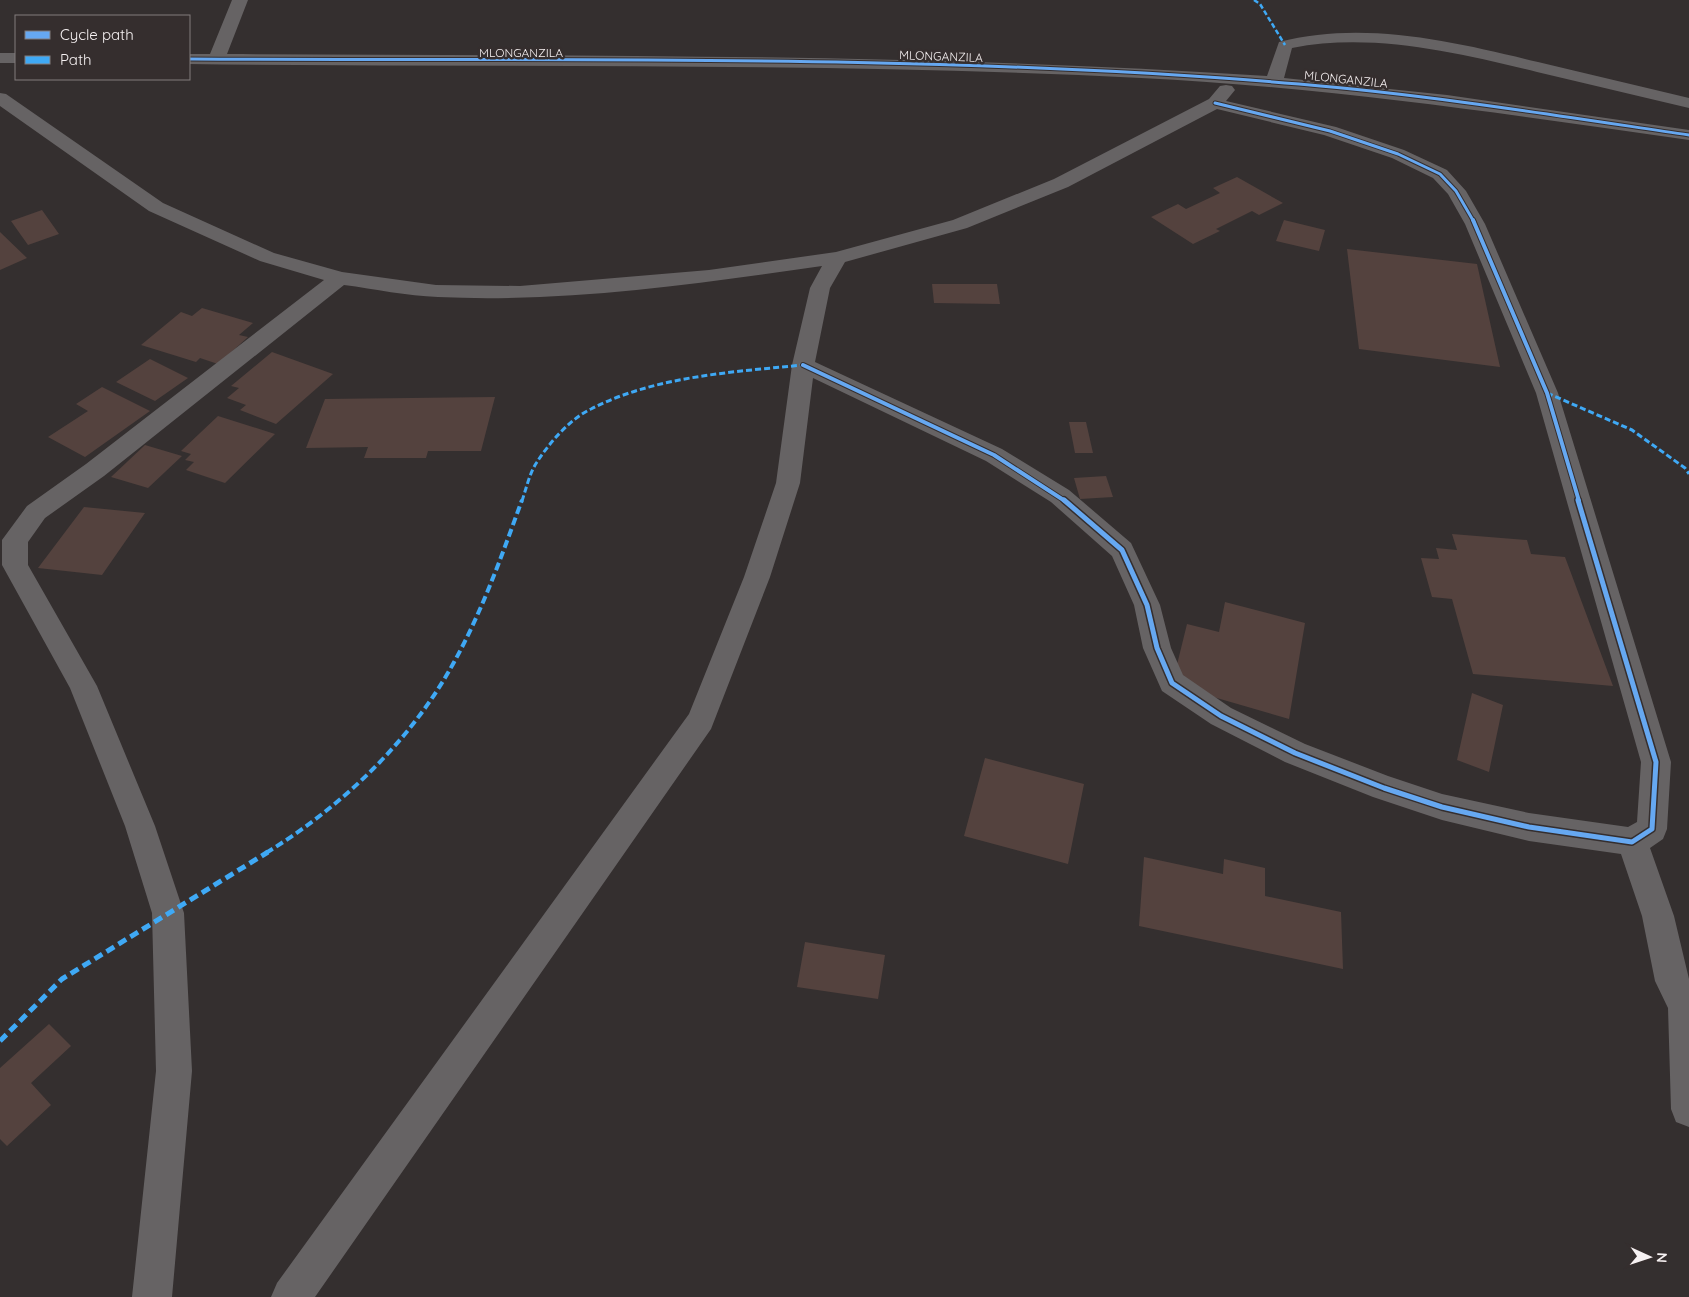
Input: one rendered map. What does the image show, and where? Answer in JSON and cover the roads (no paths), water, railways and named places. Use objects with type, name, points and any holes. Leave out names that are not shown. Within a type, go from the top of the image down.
[{"type":"street","points":[[216,60],[240,0]]},
{"type":"street","points":[[1274,82],[1285,45],[1319,38],[1382,39],[1448,46],[1689,103]]},
{"type":"street","points":[[0,58],[15,58]]},
{"type":"street","name":"MLONGANZILA","points":[[190,59],[862,64],[1142,73],[1274,82],[1447,100],[1689,135]]},
{"type":"street","points":[[0,98],[156,207],[267,257],[340,278],[436,291],[520,292],[709,276],[837,258],[960,224],[1061,183],[1215,103],[1235,79]]},
{"type":"street","points":[[803,365],[994,455],[1060,496],[1122,550],[1147,605],[1157,648],[1172,683],[1221,716],[1295,753],[1384,788],[1442,807],[1529,827],[1632,842],[1652,829],[1656,762],[1547,393],[1475,224],[1456,191],[1440,174],[1398,154],[1330,131],[1215,103]]},
{"type":"street","points":[[291,1297],[701,720],[757,577],[788,483],[803,365],[820,288],[837,258]]},
{"type":"street","points":[[152,1297],[174,1071],[168,913],[140,826],[83,686],[15,565],[16,540],[36,512],[171,411],[340,278]]},
{"type":"street","points":[[1632,842],[1658,916],[1672,981],[1687,1011],[1689,1109]]}]
